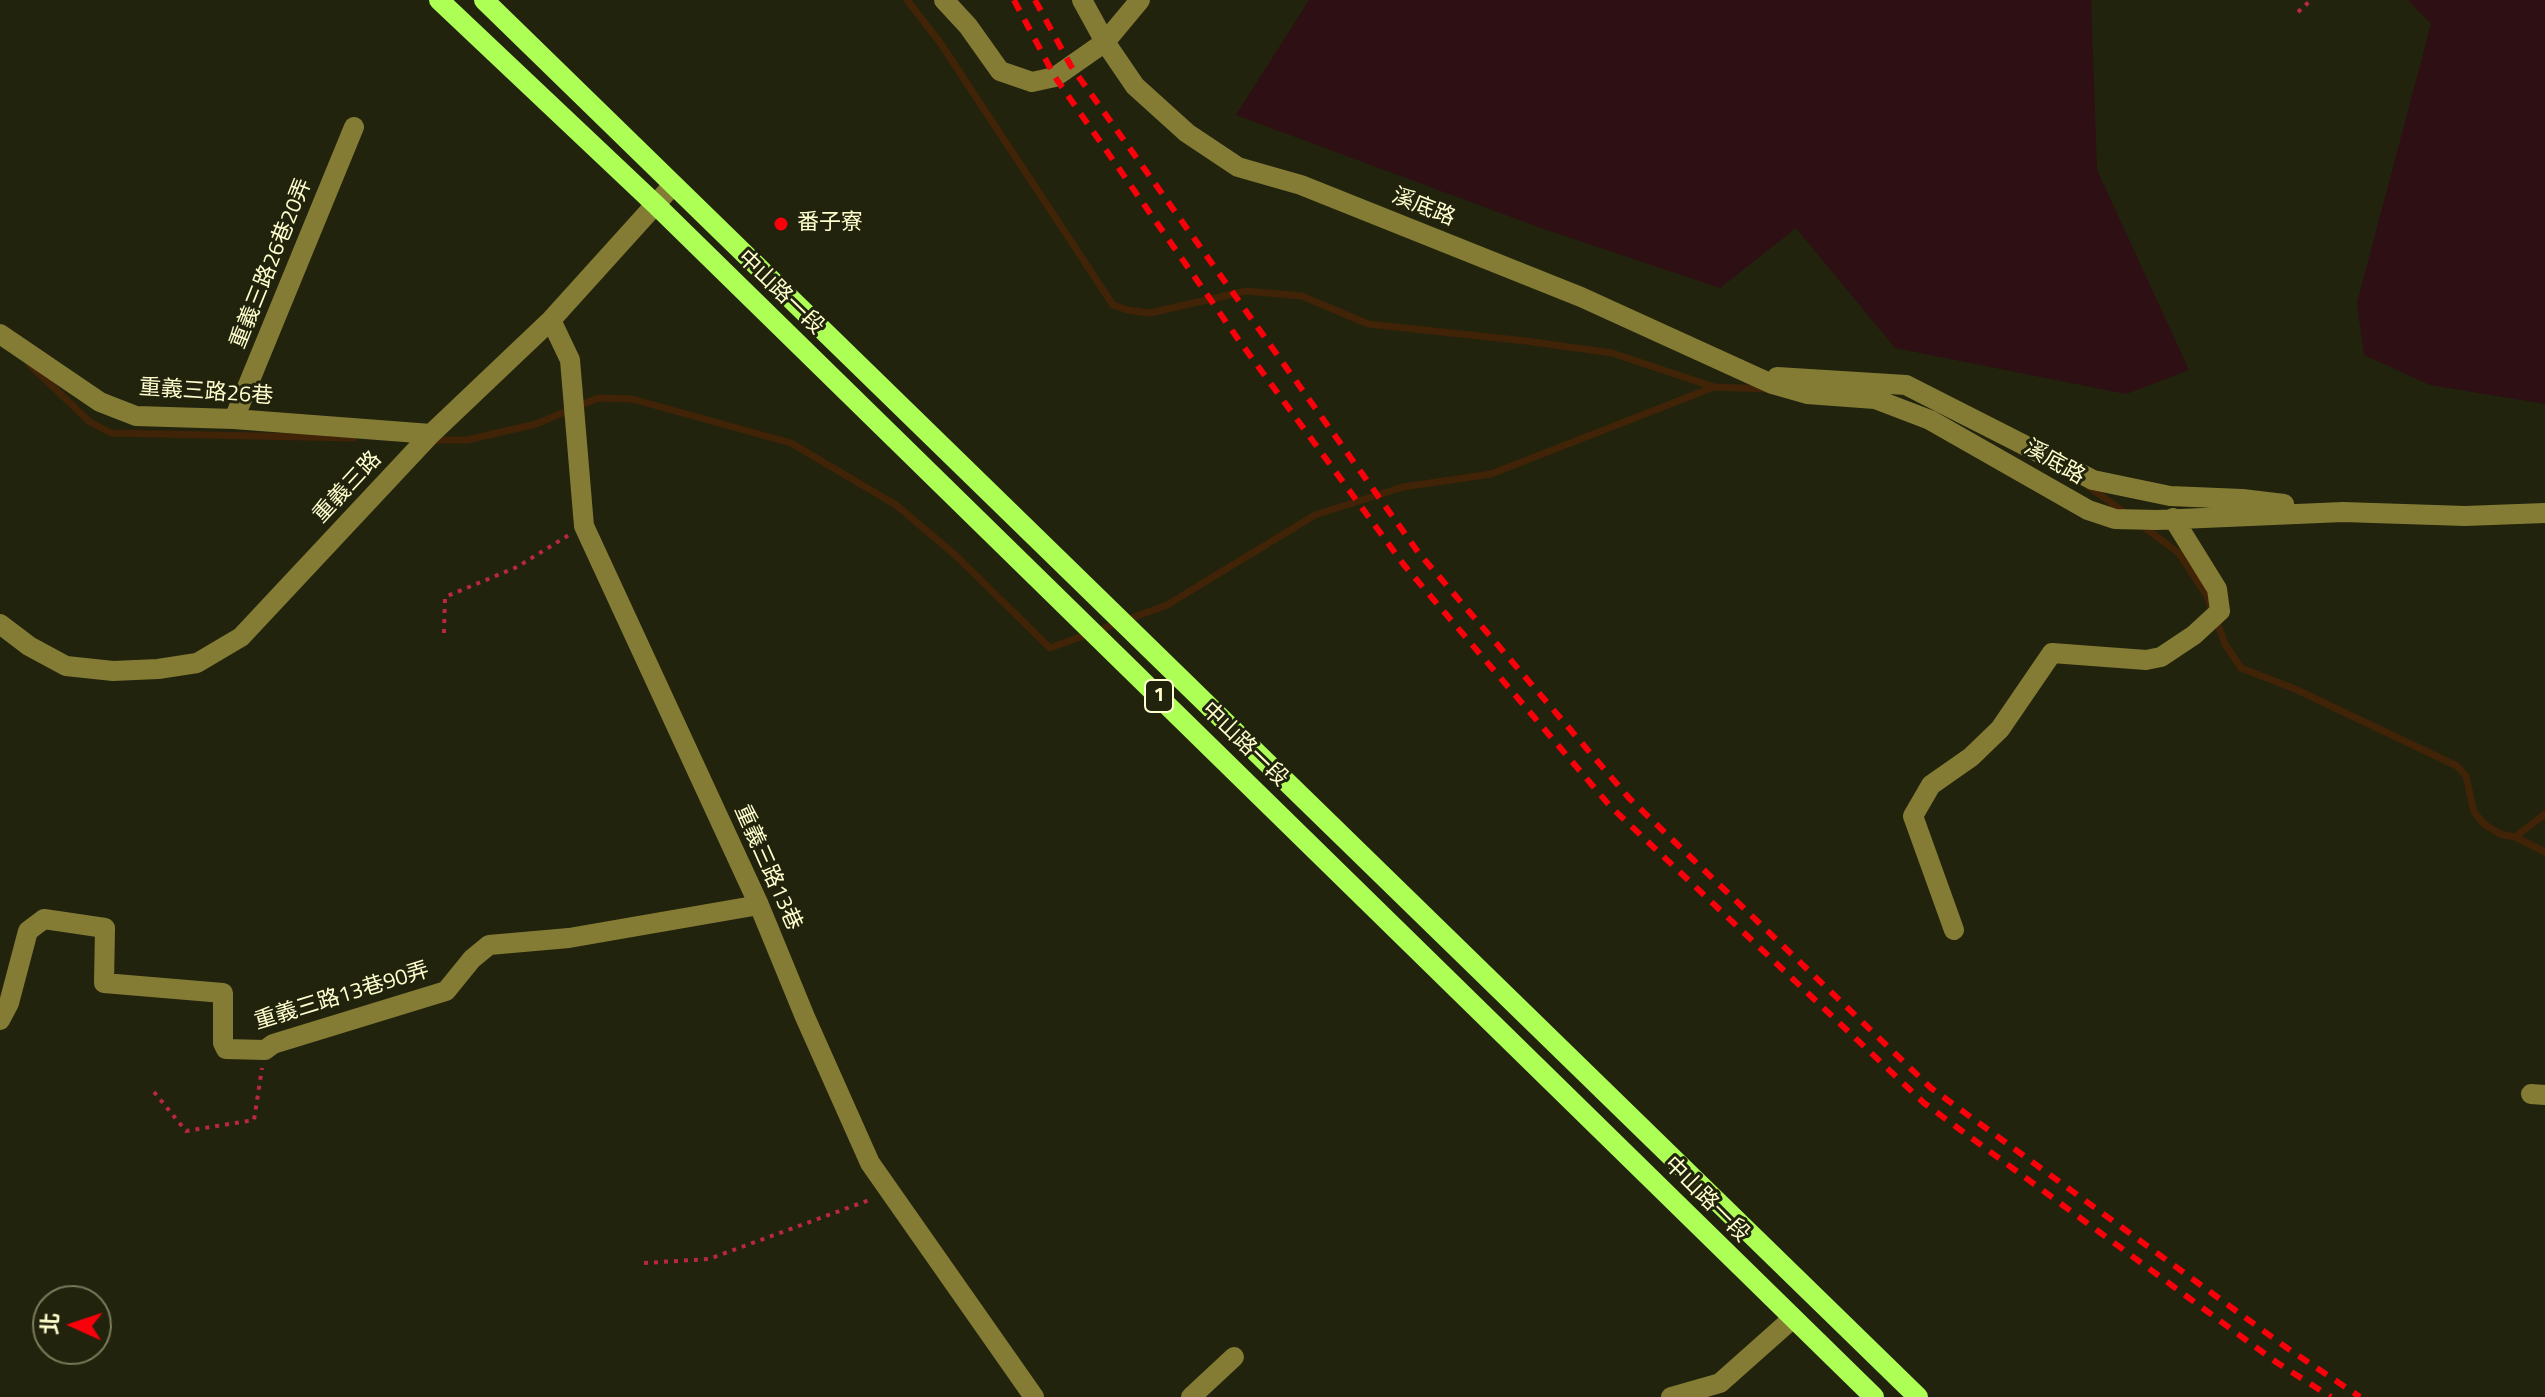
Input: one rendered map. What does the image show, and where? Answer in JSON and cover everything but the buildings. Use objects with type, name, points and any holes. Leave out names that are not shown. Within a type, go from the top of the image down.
[{"type":"main road","name":"中山路一段","points":[[439,0],[655,204],[1874,1397]]},
{"type":"main road","name":"中山路一段","points":[[484,0],[1918,1397]]},
{"type":"main road","points":[[1711,1239],[1730,1216]]},
{"type":"street","points":[[944,0],[968,26],[1000,71],[1032,82],[1055,77],[1105,42],[1140,0]]},
{"type":"street","name":"溪底路","points":[[1082,0],[1105,42],[1135,86],[1187,133],[1238,167],[1301,185],[1581,297],[1764,380],[1807,394],[1875,399],[1930,420],[2088,510],[2115,519],[2343,512],[2465,516],[2545,513]]},
{"type":"street","name":"重義三路26巷20弄","points":[[234,419],[354,127]]},
{"type":"street","name":"重義三路","points":[[0,624],[29,646],[66,666],[113,671],[197,663],[241,637],[431,434],[551,320],[673,185]]},
{"type":"street","name":"重義三路13巷","points":[[551,320],[570,360],[584,526],[759,905],[870,1163],[1034,1397]]},
{"type":"street","name":"重義三路26巷","points":[[0,334],[100,402],[136,416],[234,419],[431,434]]},
{"type":"street","name":"溪底路","points":[[1764,380],[1906,385],[2093,480],[2170,496],[2242,499],[2343,512]]},
{"type":"street","points":[[1954,930],[1913,816],[1931,785],[1971,757],[2000,729],[2052,653],[2146,660],[2161,657],[2214,617],[2217,589],[2165,519]]},
{"type":"street","name":"重義三路13巷90弄","points":[[0,1020],[9,1003],[28,931],[44,919],[105,928],[104,983],[223,993],[223,1043],[226,1049],[265,1050],[273,1044],[446,991],[472,959],[489,945],[569,938],[759,905]]},
{"type":"street","points":[[1671,1397],[1720,1383],[1792,1319]]},
{"type":"street","points":[[1191,1397],[1234,1357]]},
{"type":"path","points":[[2298,12],[2311,0]]},
{"type":"path","points":[[444,633],[445,597],[517,567],[584,526]]},
{"type":"path","points":[[154,1092],[186,1131],[254,1120],[265,1050]]},
{"type":"path","points":[[644,1263],[709,1259],[890,1192]]},
{"type":"shaded area","points":[[1309,0],[2091,0],[2097,170],[2189,370],[2126,394],[1895,348],[1796,228],[1720,288],[1541,228],[1236,115]]},
{"type":"shaded area","points":[[2408,0],[2545,0],[2545,404],[2430,385],[2364,355],[2357,303],[2431,24]]},
{"type":"waterway","points":[[907,0],[939,41],[1113,305],[1150,313],[1246,291],[1302,296],[1368,324],[1612,353],[1714,387],[1767,389]]},
{"type":"waterway","points":[[30,365],[90,422],[111,433],[353,438]]},
{"type":"waterway","points":[[433,440],[467,440],[536,424],[598,398],[632,399],[791,443],[896,505],[953,553],[1050,648],[1167,605],[1315,515],[1403,487],[1491,474],[1714,387]]},
{"type":"waterway","points":[[2089,487],[2128,515]]},
{"type":"waterway","points":[[2141,525],[2179,553],[2207,596],[2211,608]]},
{"type":"waterway","points":[[2216,620],[2225,644],[2241,668],[2295,689],[2457,766],[2466,776],[2474,812],[2484,824],[2500,834],[2515,837],[2545,814]]},
{"type":"waterway","points":[[2515,837],[2545,852]]},
{"type":"railway","points":[[1014,0],[1055,77],[1238,339],[1404,565],[1610,806],[1924,1103],[2276,1362],[2331,1397]]},
{"type":"railway","points":[[1035,0],[1071,66],[1418,552],[1629,798],[1931,1088],[2287,1348],[2360,1397]]},
{"type":"place","name":"番子寮","points":[[781,224]]}]
